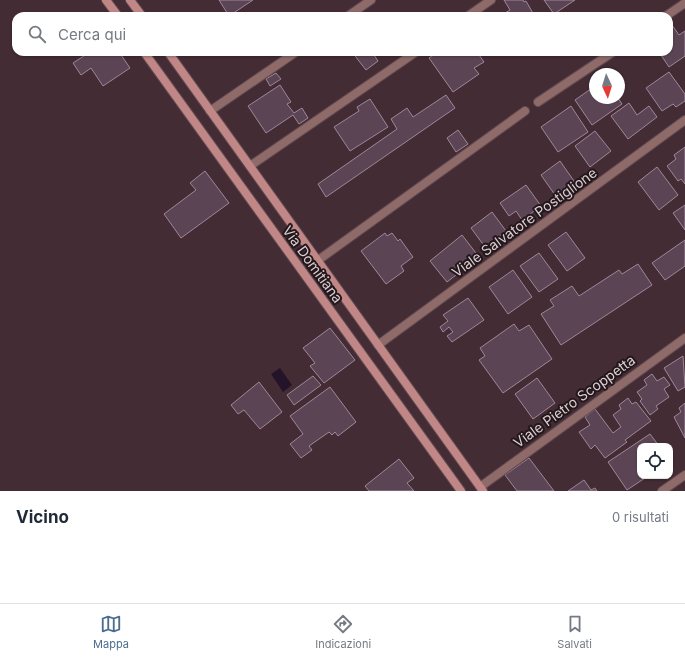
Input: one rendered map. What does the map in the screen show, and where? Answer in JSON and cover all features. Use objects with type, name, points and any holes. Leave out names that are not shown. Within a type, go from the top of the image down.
[{"type":"main road","points":[[106,0],[115,12]]},
{"type":"main road","points":[[130,0],[139,12]]},
{"type":"main road","name":"Via Domitiana","points":[[147,56],[461,491]]},
{"type":"main road","name":"Via Domitiana","points":[[171,56],[481,489]]},
{"type":"street","points":[[352,12],[360,3],[371,0]]},
{"type":"street","points":[[474,12],[492,0]]},
{"type":"street","points":[[672,12],[685,3]]},
{"type":"street","points":[[210,111],[290,56]]},
{"type":"street","points":[[250,166],[410,56]]},
{"type":"street","points":[[538,102],[607,56]]},
{"type":"street","points":[[317,261],[525,111]]},
{"type":"street","name":"Viale Salvatore Postiglione","points":[[378,345],[685,120]]},
{"type":"street","name":"Viale Pietro Scoppetta","points":[[481,489],[685,338]]},
{"type":"street","points":[[662,491],[685,475]]},
{"type":"shaded area","points":[[280,368],[292,385],[283,392],[271,374]]},
{"type":"building","points":[[219,0],[253,0],[235,12],[226,12]]},
{"type":"building","points":[[504,0],[526,1],[532,12],[507,12],[510,10]]},
{"type":"building","points":[[544,0],[575,0],[557,12],[553,12]]},
{"type":"building","points":[[673,26],[679,35],[685,31],[685,56],[669,67],[662,56],[673,56]]},
{"type":"building","points":[[84,56],[122,56],[130,68],[103,86],[91,68],[81,75],[73,63]]},
{"type":"building","points":[[355,56],[375,56],[378,61],[366,70]]},
{"type":"building","points":[[432,56],[480,56],[484,62],[474,68],[479,74],[453,92],[429,58]]},
{"type":"building","points":[[669,72],[685,94],[685,101],[676,107],[673,104],[662,111],[646,88]]},
{"type":"building","points":[[276,73],[281,79],[270,86],[266,79]]},
{"type":"building","points":[[280,85],[291,102],[287,104],[294,113],[302,108],[308,118],[299,124],[293,115],[266,133],[248,106]]},
{"type":"building","points":[[589,90],[589,104],[622,104],[592,125],[575,100]]},
{"type":"building","points":[[446,95],[455,108],[326,197],[318,184],[397,129],[391,119],[407,108],[413,117]]},
{"type":"building","points":[[370,99],[388,127],[350,151],[334,127],[359,111],[357,107]]},
{"type":"building","points":[[629,103],[637,115],[649,106],[657,117],[628,139],[611,116]]},
{"type":"building","points":[[571,106],[588,132],[558,152],[541,127]]},
{"type":"building","points":[[458,130],[468,144],[456,152],[447,138]]},
{"type":"building","points":[[595,131],[611,151],[590,167],[575,146]]},
{"type":"building","points":[[685,147],[685,184],[681,179],[678,181],[667,166],[676,159],[674,155]]},
{"type":"building","points":[[560,161],[574,181],[555,195],[541,175]]},
{"type":"building","points":[[657,167],[678,195],[659,210],[638,182]]},
{"type":"building","points":[[205,171],[229,203],[181,238],[164,214],[196,190],[190,183]]},
{"type":"building","points":[[526,185],[541,206],[522,220],[516,211],[509,216],[500,203]]},
{"type":"building","points":[[685,205],[685,230],[673,213]]},
{"type":"building","points":[[492,212],[506,231],[485,247],[471,228]]},
{"type":"building","points":[[566,232],[585,258],[567,271],[548,245]]},
{"type":"building","points":[[385,233],[387,236],[392,233],[398,241],[400,239],[413,257],[401,266],[404,271],[386,284],[361,251]]},
{"type":"building","points":[[462,235],[479,257],[447,282],[430,261]]},
{"type":"building","points":[[685,240],[685,266],[665,280],[652,263]]},
{"type":"building","points":[[539,253],[558,279],[539,292],[520,266]]},
{"type":"building","points":[[638,264],[652,285],[561,345],[541,314],[554,306],[550,300],[572,286],[579,296],[619,270],[622,274]]},
{"type":"building","points":[[513,270],[532,297],[508,314],[489,287]]},
{"type":"building","points":[[468,298],[484,320],[452,342],[447,336],[453,332],[449,327],[443,332],[440,327],[448,321],[443,315]]},
{"type":"building","points":[[514,324],[519,331],[529,325],[552,359],[503,393],[479,360],[485,356],[480,348]]},
{"type":"building","points":[[330,328],[355,360],[324,383],[310,366],[315,363],[303,348]]},
{"type":"building","points":[[683,356],[685,387],[678,391],[664,368]]},
{"type":"building","points":[[652,374],[657,381],[664,377],[670,385],[664,389],[669,397],[656,406],[658,409],[650,415],[640,401],[642,399],[637,392],[647,385],[644,380]]},
{"type":"building","points":[[313,376],[321,385],[294,405],[287,395]]},
{"type":"building","points":[[537,378],[555,403],[533,419],[515,394]]},
{"type":"building","points":[[259,382],[282,412],[260,429],[244,410],[238,414],[231,405]]},
{"type":"building","points":[[330,387],[356,422],[338,436],[335,432],[332,435],[329,432],[309,446],[312,450],[301,458],[290,444],[303,434],[290,416]]},
{"type":"building","points":[[628,398],[632,404],[636,402],[651,421],[625,440],[627,442],[605,458],[595,445],[591,449],[579,432],[590,425],[585,417],[595,409],[613,433],[621,427],[613,415],[621,409],[619,405]]},
{"type":"building","points":[[685,403],[685,438],[674,417],[681,412],[679,408]]},
{"type":"building","points":[[650,434],[657,443],[637,443],[637,479],[644,479],[627,490],[608,462]]},
{"type":"building","points":[[529,458],[554,491],[517,491],[505,475]]},
{"type":"building","points":[[399,459],[414,478],[407,483],[414,491],[369,491],[365,486]]},
{"type":"building","points":[[584,480],[591,490],[595,488],[597,491],[568,491]]}]
